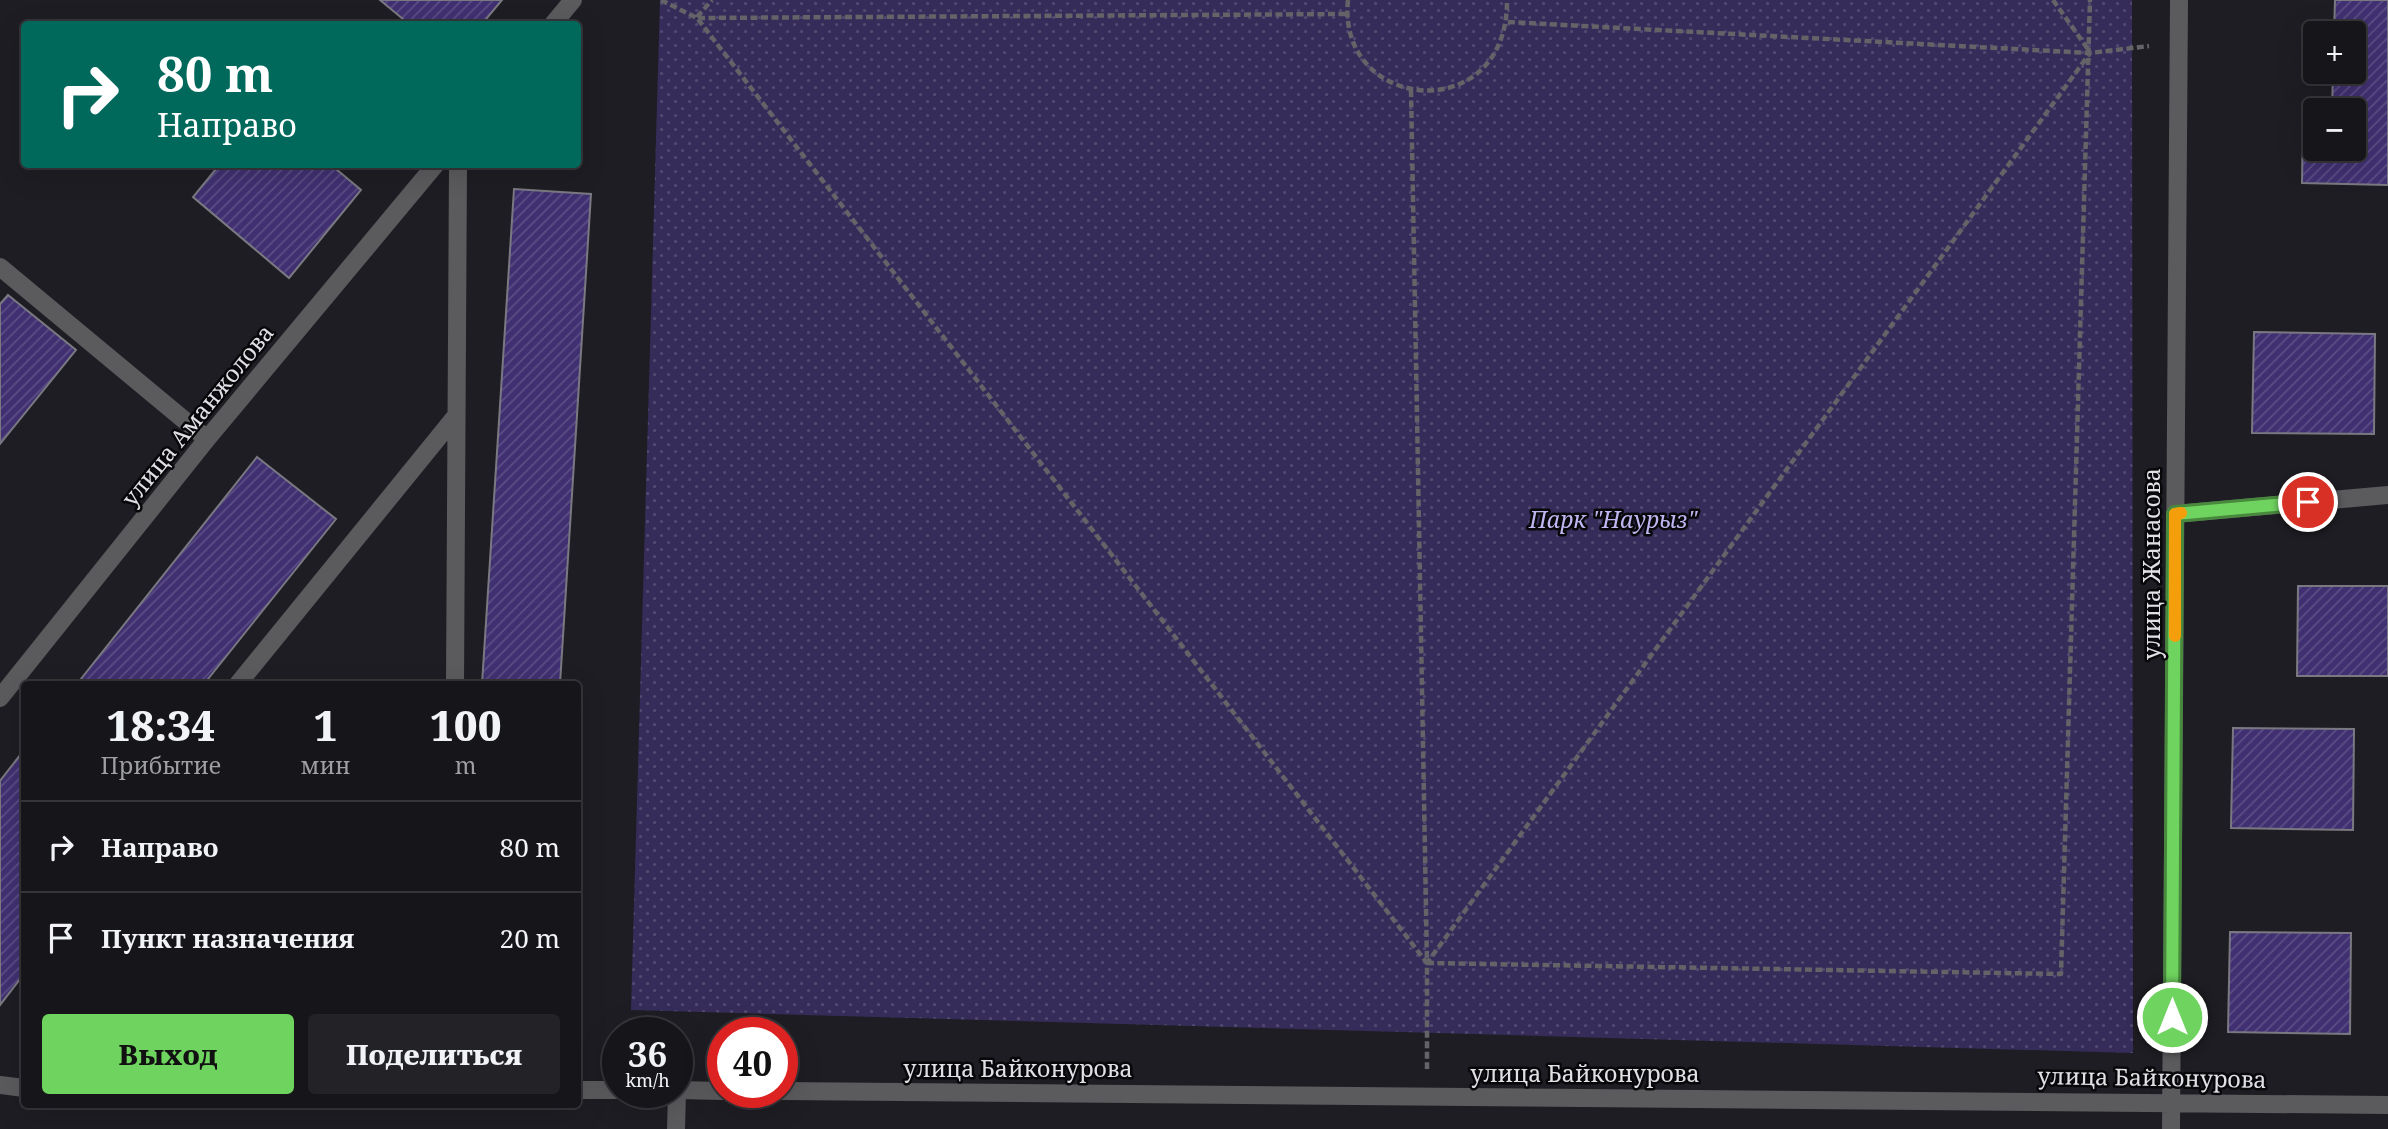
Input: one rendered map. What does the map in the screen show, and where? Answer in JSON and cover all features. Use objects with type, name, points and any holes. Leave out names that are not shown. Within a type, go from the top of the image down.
[{"type":"street","points":[[556,21],[573,0]]},
{"type":"street","name":"улица Жанасова","points":[[2171,1129],[2179,0]]},
{"type":"street","name":"улица Аманжолова","points":[[0,698],[207,439],[433,168]]},
{"type":"street","points":[[454,681],[458,168]]},
{"type":"street","points":[[0,267],[207,439]]},
{"type":"street","points":[[241,681],[454,417]]},
{"type":"street","points":[[2175,514],[2388,495]]},
{"type":"street","points":[[0,1085],[21,1088]]},
{"type":"street","points":[[581,1090],[602,1090]]},
{"type":"street","name":"улица Байконурова","points":[[798,1091],[2171,1101],[2388,1105]]},
{"type":"street","points":[[676,1129],[677,1108]]},
{"type":"path","points":[[661,0],[697,18],[1427,963]]},
{"type":"path","points":[[697,18],[712,0]]},
{"type":"path","points":[[1348,0],[1347,14],[1352,40],[1366,64],[1387,80],[1411,90],[1438,91],[1463,83],[1484,68],[1500,47],[1508,22],[1507,0]]},
{"type":"path","points":[[2053,0],[2090,53]]},
{"type":"path","points":[[1427,963],[2061,974],[2090,0]]},
{"type":"path","points":[[697,18],[1347,14]]},
{"type":"path","points":[[1508,22],[2090,53],[2179,43]]},
{"type":"path","points":[[1427,963],[2090,53]]},
{"type":"path","points":[[1411,90],[1427,963],[1427,1096]]},
{"type":"green space","name":"Парк \"Наурыз\"","points":[[660,0],[2132,0],[2133,1053],[631,1010]]},
{"type":"building","points":[[380,0],[502,0],[484,21],[405,21]]},
{"type":"building","points":[[2335,0],[2388,0],[2388,185],[2302,183],[2303,119],[2303,161],[2366,161],[2366,98],[2332,98],[2333,84],[2366,84],[2366,21],[2334,21]]},
{"type":"building","points":[[217,168],[335,168],[361,190],[289,278],[193,197]]},
{"type":"building","points":[[514,189],[591,194],[560,681],[482,681]]},
{"type":"building","points":[[8,295],[76,350],[0,444],[0,304]]},
{"type":"building","points":[[2254,332],[2375,334],[2374,434],[2252,433]]},
{"type":"building","points":[[257,457],[336,519],[206,681],[79,681]]},
{"type":"building","points":[[2298,586],[2388,586],[2388,676],[2297,676]]},
{"type":"building","points":[[2233,728],[2354,729],[2353,830],[2231,828]]},
{"type":"building","points":[[21,754],[21,978],[0,1005],[0,781]]},
{"type":"building","points":[[2230,932],[2351,933],[2350,1034],[2228,1032]]},
{"type":"slow traffic","points":[[2175,636],[2175,514],[2181,513]]},
{"type":"route","points":[[2172,1017],[2175,514],[2308,502]]}]
